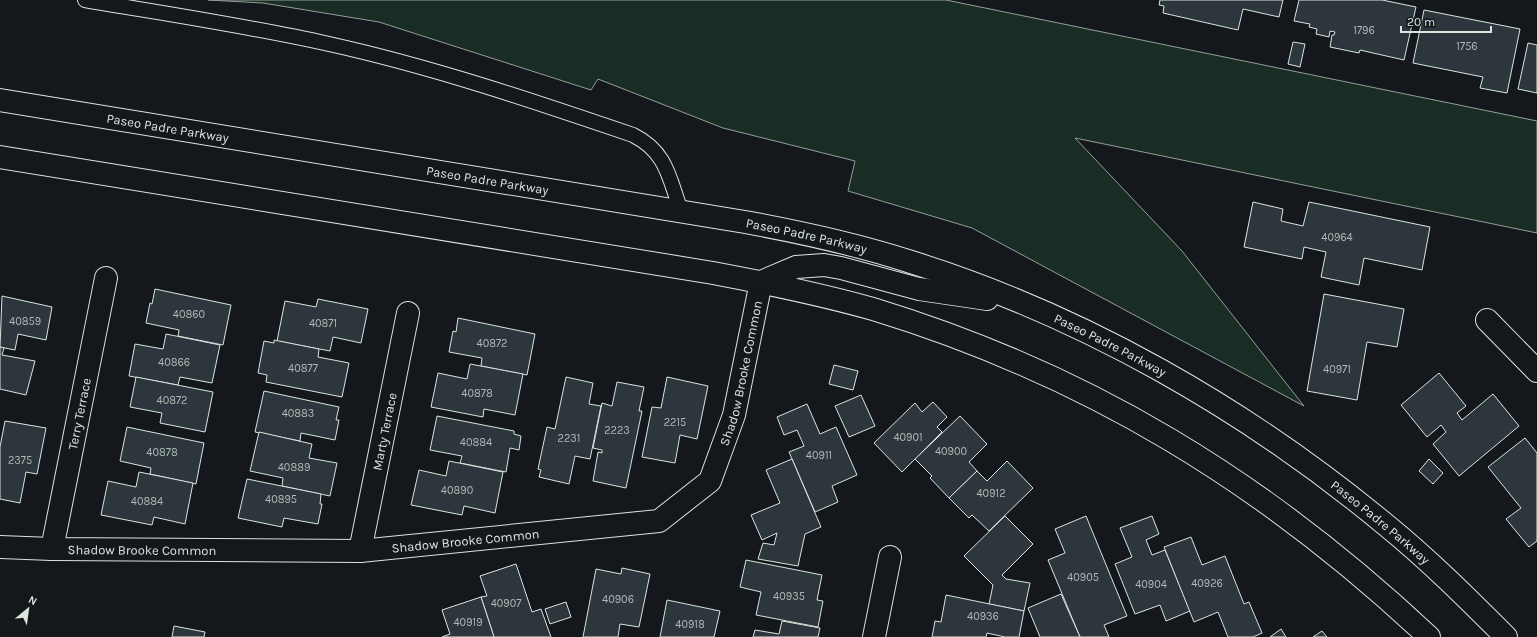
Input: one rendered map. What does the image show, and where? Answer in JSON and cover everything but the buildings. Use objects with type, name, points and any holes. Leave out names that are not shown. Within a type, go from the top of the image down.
[{"type":"main road","name":"Paseo Padre Parkway","points":[[0,100],[681,211],[776,228],[872,250],[954,277],[1026,305],[1085,332],[1149,365],[1228,410],[1283,447],[1392,530],[1460,591],[1506,637]]},
{"type":"main road","points":[[0,156],[713,273],[760,282],[872,309],[933,329],[1024,364],[1115,407],[1205,460],[1282,512],[1358,572],[1430,637]]},
{"type":"main road","points":[[760,282],[796,267],[824,265],[841,268],[919,289],[1026,305]]},
{"type":"main road","name":"Terry Terrace","points":[[52,549],[106,278]]},
{"type":"main road","name":"Shadow Brooke Common","points":[[0,547],[52,549],[360,551],[659,521],[710,481],[734,415],[760,282]]},
{"type":"main road","name":"Marty Terrace","points":[[360,551],[408,313]]},
{"type":"main road","points":[[1487,320],[1537,371]]},
{"type":"main road","points":[[874,637],[890,557]]},
{"type":"lane","points":[[86,0],[255,28],[363,52],[498,89],[633,135],[646,142],[656,151],[665,166],[681,211]]},
{"type":"green space","points":[[208,0],[946,0],[1537,121],[1537,233],[1075,138],[1182,251],[1304,406],[972,228],[848,191],[855,161],[723,128],[598,79],[591,90],[379,22],[263,3]]}]
